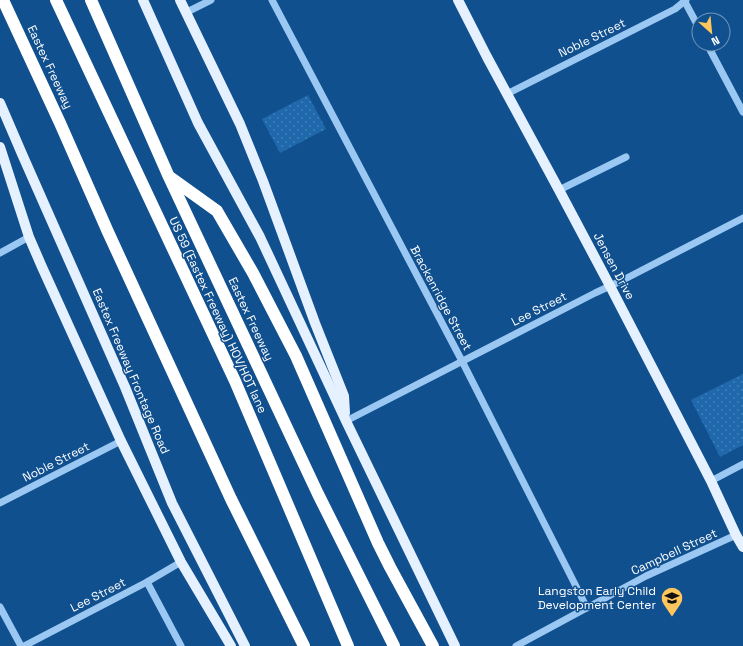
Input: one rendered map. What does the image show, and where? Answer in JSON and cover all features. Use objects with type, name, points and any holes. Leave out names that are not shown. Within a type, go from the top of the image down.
[{"type":"highway","name":"Eastex Freeway","points":[[3,0],[231,499],[304,646]]},
{"type":"highway","name":"US 59 (Eastex Freeway) HOV/HOT lane","points":[[56,0],[235,381],[348,646]]},
{"type":"highway","name":"Eastex Freeway","points":[[91,0],[169,177],[318,494],[394,646]]},
{"type":"highway","points":[[169,177],[217,211],[253,273],[296,356],[387,561],[433,646]]},
{"type":"main road","points":[[143,0],[198,123],[260,237],[346,421],[455,646]]},
{"type":"main road","points":[[180,0],[240,124],[263,181],[315,323],[344,396],[346,421]]},
{"type":"main road","name":"Jensen Drive","points":[[458,0],[487,57],[560,190],[711,481],[743,547]]},
{"type":"main road","name":"Eastex Freeway Frontage Road","points":[[0,103],[126,387],[172,503],[246,646]]},
{"type":"main road","points":[[0,148],[30,237],[42,267],[121,441],[181,562],[231,646]]},
{"type":"street","points":[[187,12],[211,0]]},
{"type":"street","name":"Brackenridge Street","points":[[272,0],[462,361],[587,608]]},
{"type":"street","points":[[685,0],[691,12]]},
{"type":"street","name":"Noble Street","points":[[507,94],[675,9],[685,0]]},
{"type":"street","points":[[711,52],[743,112]]},
{"type":"street","points":[[560,190],[626,157]]},
{"type":"street","name":"Lee Street","points":[[346,421],[743,218]]},
{"type":"street","points":[[0,253],[30,237]]},
{"type":"street","name":"Noble Street","points":[[0,503],[121,441]]},
{"type":"street","points":[[711,481],[743,464]]},
{"type":"street","name":"Campbell Street","points":[[516,646],[646,576],[736,535]]},
{"type":"street","name":"Lee Street","points":[[22,646],[147,582],[181,562]]},
{"type":"street","points":[[147,582],[181,646]]},
{"type":"street","points":[[0,607],[22,646]]},
{"type":"shaded area","points":[[308,95],[326,129],[280,153],[262,119]]},
{"type":"shaded area","points":[[743,374],[743,445],[720,457],[691,400]]},
{"type":"place","name":"Langston Early Child Development Center","points":[[672,618]]}]
